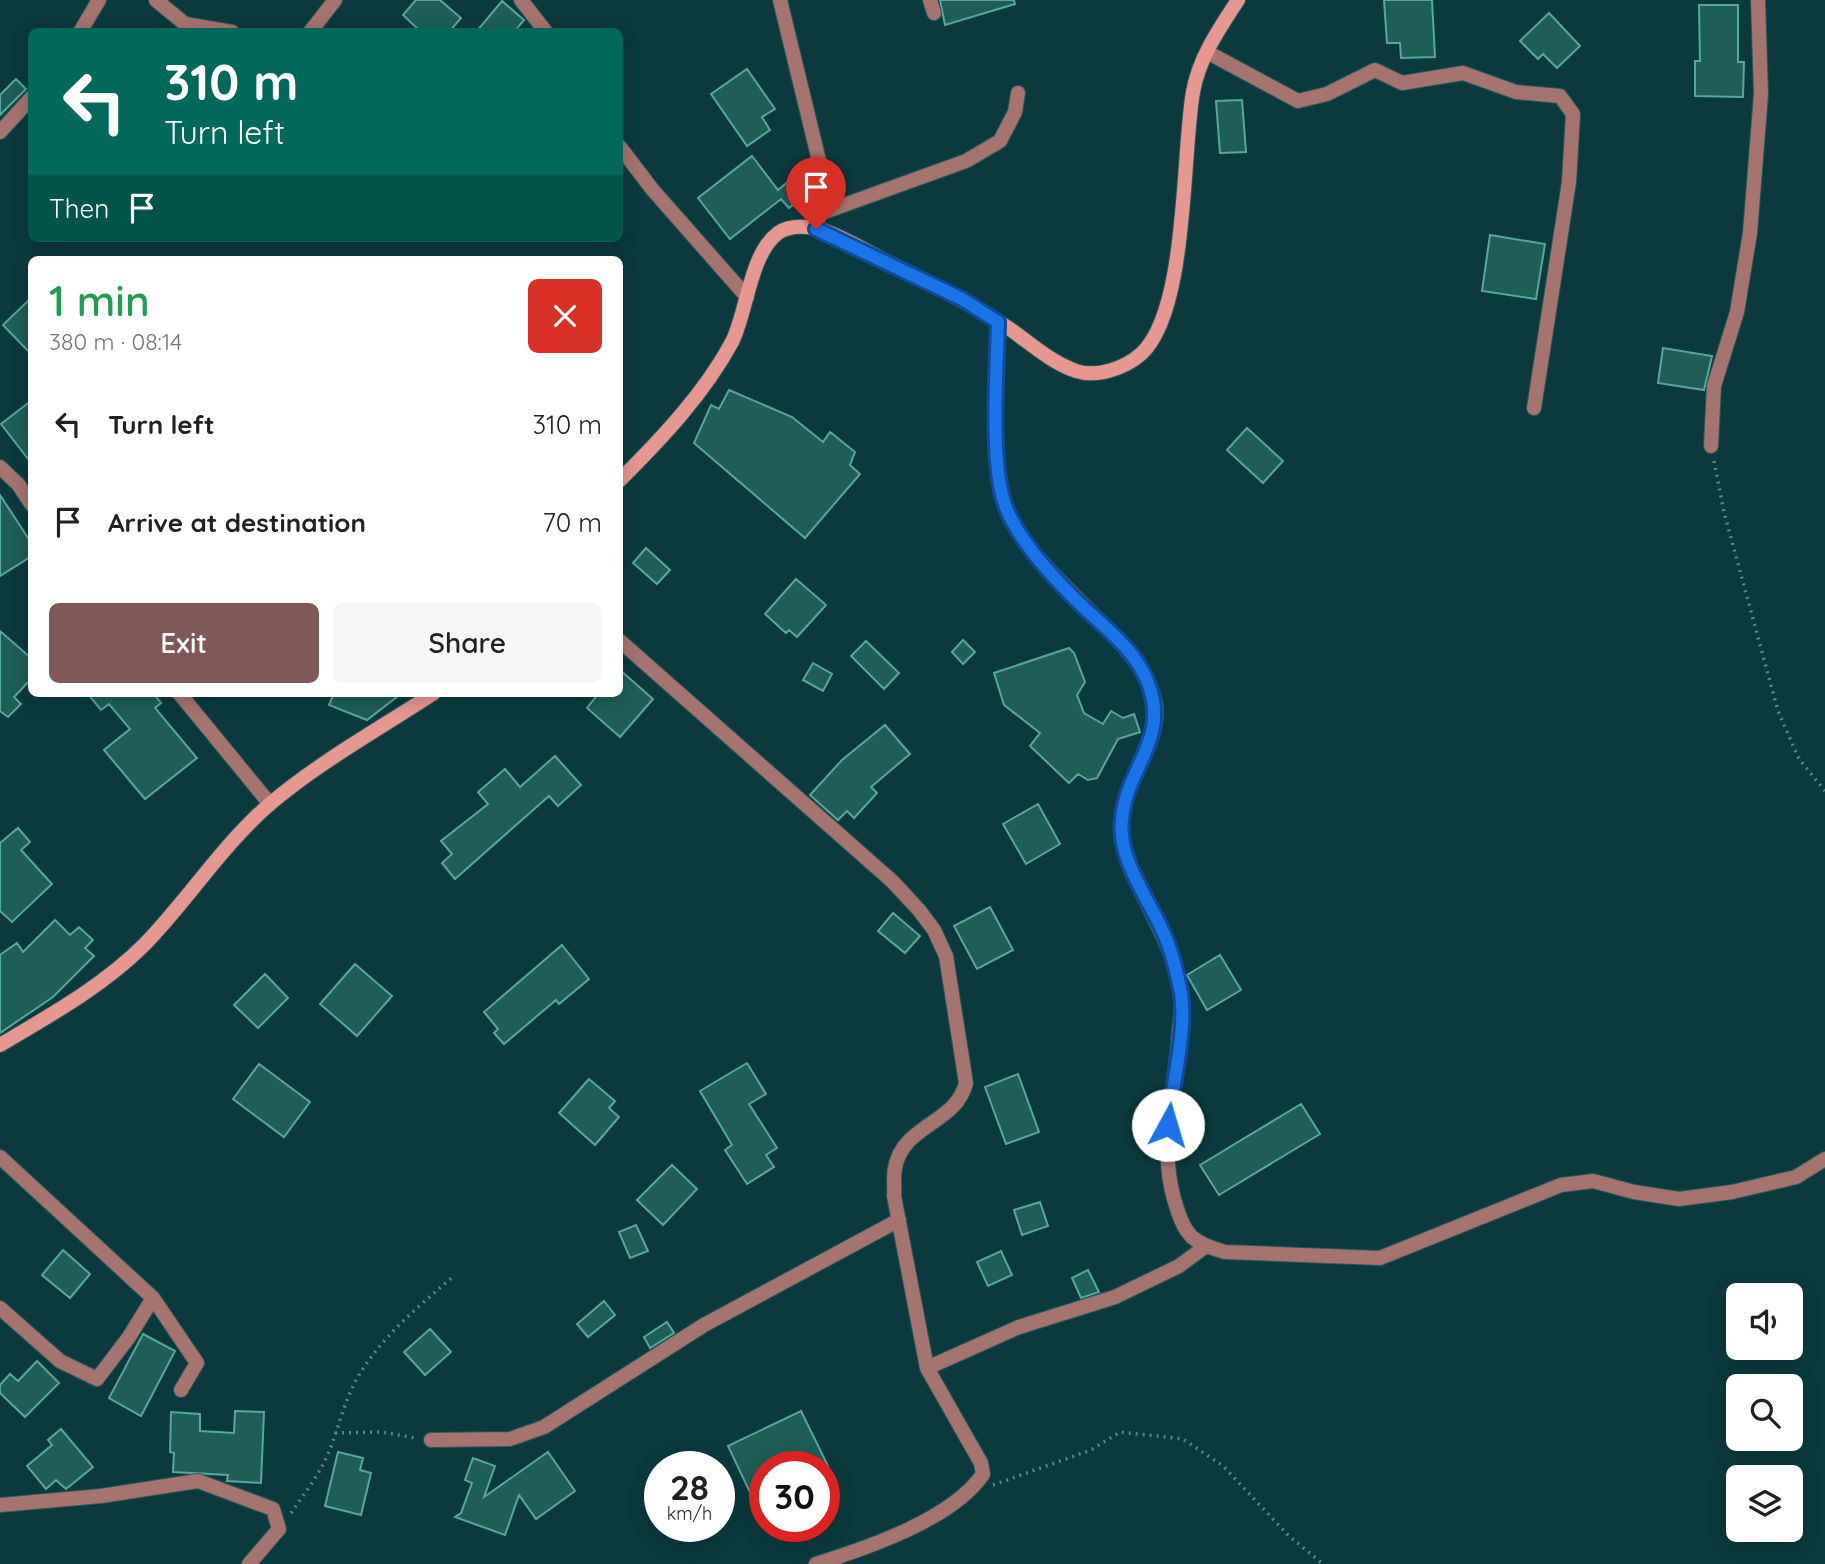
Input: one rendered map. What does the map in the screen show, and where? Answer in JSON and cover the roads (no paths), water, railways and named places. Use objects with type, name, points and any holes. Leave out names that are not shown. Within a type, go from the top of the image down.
[{"type":"street","points":[[82,28],[99,0]]},
{"type":"street","points":[[156,0],[185,24],[208,28]]},
{"type":"street","points":[[313,28],[335,0]]},
{"type":"street","points":[[521,0],[542,28]]},
{"type":"street","points":[[780,0],[824,181],[818,222]]},
{"type":"street","points":[[818,222],[962,299],[1050,357],[1077,371],[1101,373],[1141,354],[1156,334],[1166,310],[1184,204],[1193,92],[1207,52],[1238,0]]},
{"type":"street","points":[[1711,446],[1714,386],[1737,312],[1750,233],[1761,94],[1758,0]]},
{"type":"street","points":[[1207,52],[1298,101],[1327,93],[1375,70],[1402,83],[1463,73],[1516,92],[1560,96],[1573,114],[1569,181],[1534,408]]},
{"type":"street","points":[[623,477],[659,441],[711,375],[733,340],[760,260],[779,233],[818,222],[965,161],[1000,141],[1016,112],[1018,93]]},
{"type":"street","points":[[0,132],[28,101]]},
{"type":"street","points":[[623,151],[652,190],[747,297]]},
{"type":"street","points":[[998,322],[997,418],[1003,500],[1012,520],[1069,593],[1135,658],[1154,699],[1157,716],[1132,782],[1122,819],[1124,844],[1133,872],[1165,935],[1182,996],[1166,1149],[1171,1186],[1180,1219],[1192,1237],[1206,1246],[1225,1252],[1380,1258],[1561,1185],[1593,1181],[1634,1192],[1679,1199],[1732,1192],[1796,1177],[1825,1159]]},
{"type":"street","points":[[0,467],[18,484],[28,499]]},
{"type":"street","points":[[623,644],[892,881],[934,930],[946,956],[966,1083],[962,1097],[953,1110],[911,1136],[902,1149],[895,1168],[894,1196],[928,1368],[981,1463],[983,1474],[976,1485],[907,1530],[816,1564]]},
{"type":"street","points":[[182,697],[270,804]]},
{"type":"street","points":[[0,1045],[63,1008],[143,946],[216,859],[270,804],[320,765],[428,697]]},
{"type":"street","points":[[0,1157],[153,1298],[197,1363],[181,1390]]},
{"type":"street","points":[[431,1440],[510,1439],[544,1427],[704,1325],[899,1220]]},
{"type":"street","points":[[928,1368],[1019,1327],[1115,1297],[1179,1266],[1206,1246]]},
{"type":"street","points":[[0,1308],[60,1361],[97,1379],[130,1336],[153,1298]]},
{"type":"street","points":[[0,1504],[100,1496],[198,1481],[273,1509],[279,1529],[249,1564]]}]
